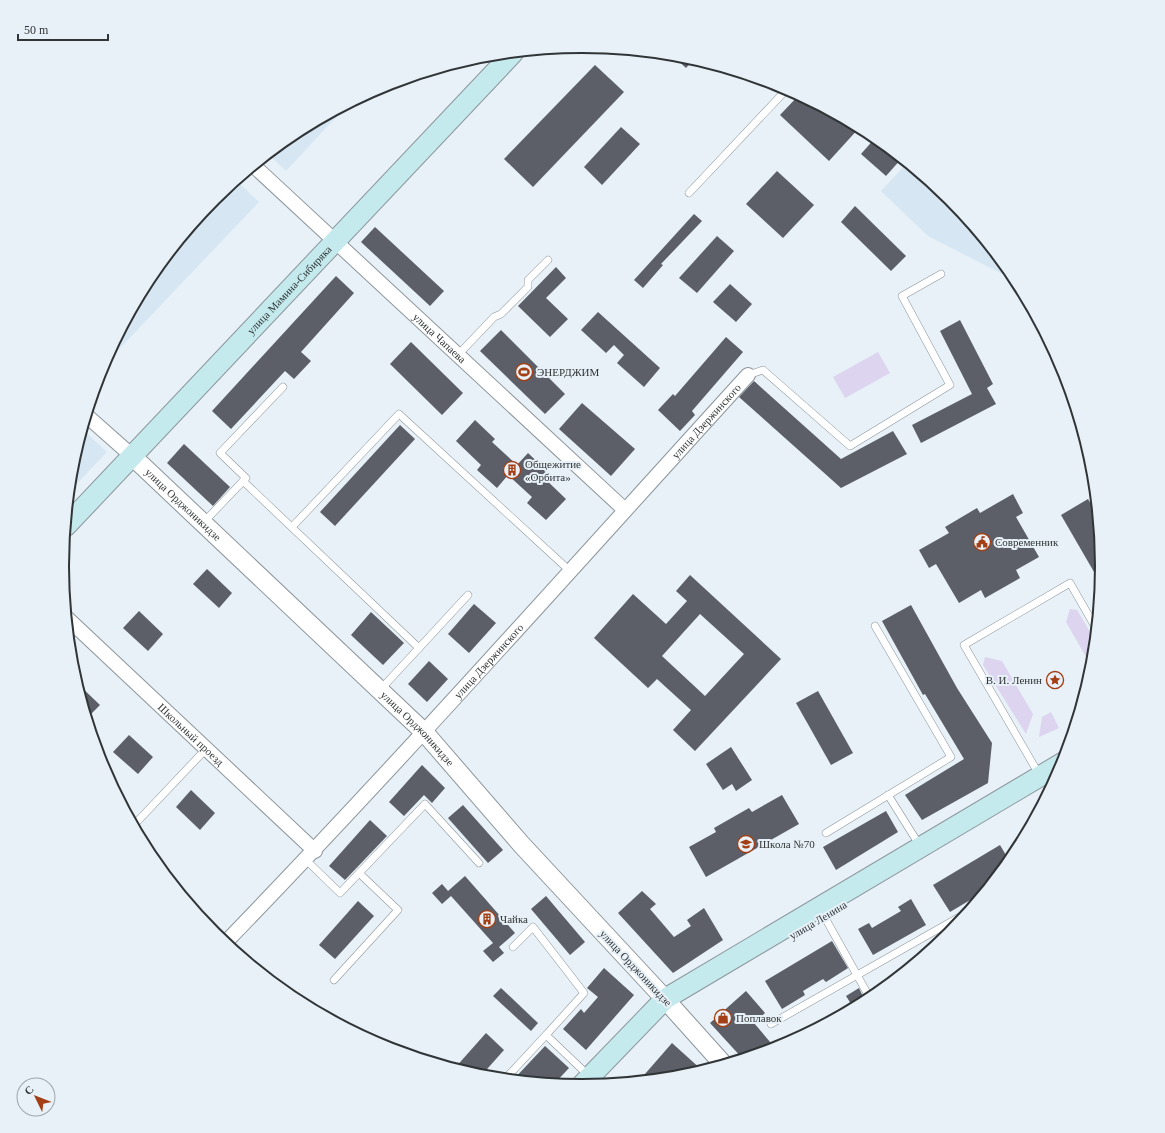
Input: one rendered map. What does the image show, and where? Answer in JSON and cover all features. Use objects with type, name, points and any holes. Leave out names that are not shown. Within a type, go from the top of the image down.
[{"type":"main road","name":"улица Мамина-Сибиряка","points":[[71,520],[131,455],[508,58]]},
{"type":"main road","name":"улица Ленина","points":[[593,1080],[668,1003],[923,851],[1055,767]]},
{"type":"street","name":"улица Чапаева","points":[[257,169],[625,510]]},
{"type":"street","name":"улица Дзержинского","points":[[229,939],[310,856],[748,375]]},
{"type":"street","name":"улица Орджоникидзе","points":[[91,419],[131,455],[424,732],[521,844],[721,1061]]},
{"type":"street","name":"Школьный проезд","points":[[72,623],[206,749],[310,856]]},
{"type":"lane","points":[[689,193],[783,94]]},
{"type":"lane","points":[[458,355],[494,317],[501,314],[528,287],[528,280],[548,260]]},
{"type":"lane","points":[[748,375],[763,370],[850,446],[950,385],[902,296],[941,274]]},
{"type":"lane","points":[[203,523],[246,478],[220,453],[283,387]]},
{"type":"lane","points":[[292,527],[399,414],[570,571]]},
{"type":"lane","points":[[243,481],[419,648]]},
{"type":"lane","points":[[1044,774],[964,645],[1070,583],[1093,623]]},
{"type":"lane","points":[[380,690],[468,595]]},
{"type":"lane","points":[[826,833],[951,756],[875,626]]},
{"type":"lane","points":[[138,822],[206,749]]},
{"type":"lane","points":[[888,795],[923,851]]},
{"type":"lane","points":[[310,856],[340,893],[425,804],[479,863]]},
{"type":"lane","points":[[334,980],[398,910],[359,873]]},
{"type":"lane","points":[[822,911],[867,993]]},
{"type":"lane","points":[[771,1024],[956,919]]},
{"type":"lane","points":[[509,1075],[584,993],[533,927],[513,947]]},
{"type":"lane","points":[[546,1035],[587,1080]]},
{"type":"shaded area","points":[[337,116],[286,171],[272,158],[297,140]]},
{"type":"shaded area","points":[[904,166],[946,203],[969,228],[1005,275],[928,236],[881,191]]},
{"type":"shaded area","points":[[240,184],[259,202],[116,352],[138,310],[156,281],[196,228],[219,203]]},
{"type":"shaded area","points":[[878,352],[890,373],[845,398],[833,377]]},
{"type":"shaded area","points":[[86,433],[107,452],[76,485]]},
{"type":"shaded area","points":[[1070,609],[1077,610],[1092,635],[1087,659],[1066,622]]},
{"type":"shaded area","points":[[985,657],[1002,661],[1033,714],[1026,734],[983,665]]},
{"type":"shaded area","points":[[1051,712],[1059,728],[1039,737],[1042,717]]},
{"type":"building","points":[[680,62],[689,64],[686,68]]},
{"type":"building","points":[[595,65],[624,92],[533,187],[504,159]]},
{"type":"building","points":[[795,99],[810,106],[855,132],[829,161],[780,115]]},
{"type":"building","points":[[621,127],[640,144],[602,185],[584,167]]},
{"type":"building","points":[[871,142],[899,162],[886,176],[861,154]]},
{"type":"building","points":[[777,171],[814,205],[783,238],[746,204]]},
{"type":"building","points":[[855,206],[906,256],[891,271],[841,222]]},
{"type":"building","points":[[694,214],[702,221],[661,264],[663,265],[643,288],[634,280]]},
{"type":"building","points":[[375,227],[444,291],[430,306],[361,242]]},
{"type":"building","points":[[717,236],[734,251],[697,293],[679,278]]},
{"type":"building","points":[[556,267],[566,278],[546,298],[568,319],[550,337],[518,306]]},
{"type":"building","points":[[336,276],[354,293],[301,352],[311,361],[294,379],[285,371],[231,429],[212,411]]},
{"type":"building","points":[[730,284],[752,304],[736,322],[713,302]]},
{"type":"building","points":[[598,312],[660,368],[644,387],[617,363],[624,355],[614,345],[606,353],[581,330]]},
{"type":"building","points":[[960,320],[993,384],[987,388],[996,404],[921,443],[912,425],[972,394],[940,331]]},
{"type":"building","points":[[501,330],[565,394],[545,414],[480,351]]},
{"type":"building","points":[[726,337],[743,352],[692,411],[695,415],[680,431],[658,410],[673,394],[675,396]]},
{"type":"building","points":[[411,342],[463,393],[442,415],[390,364]]},
{"type":"building","points":[[754,381],[841,459],[893,431],[907,454],[841,488],[739,397]]},
{"type":"building","points":[[582,403],[635,449],[611,476],[559,429]]},
{"type":"building","name":"Общежитие «Орбита»","points":[[475,420],[495,439],[492,442],[517,465],[528,453],[547,471],[542,476],[566,499],[546,520],[527,503],[532,497],[508,475],[497,488],[477,470],[481,465],[456,441]]},
{"type":"building","points":[[400,425],[415,439],[335,526],[320,512]]},
{"type":"building","points":[[184,444],[230,487],[213,506],[167,463]]},
{"type":"building","name":"Современник","points":[[1013,494],[1023,513],[1016,517],[1039,557],[1016,570],[1020,578],[985,598],[981,590],[959,603],[936,564],[929,568],[919,550],[949,533],[945,527],[977,508],[980,513]]},
{"type":"building","points":[[1088,499],[1093,507],[1096,575],[1061,515]]},
{"type":"building","points":[[207,569],[232,593],[219,608],[193,584]]},
{"type":"building","points":[[690,575],[781,659],[695,751],[673,730],[691,710],[657,679],[648,688],[594,638],[633,594],[666,624],[687,601],[676,591]],"holes":[[[700,614],[744,654],[705,696],[662,656]]]},
{"type":"building","points":[[474,604],[496,623],[469,653],[448,634]]},
{"type":"building","points":[[911,605],[957,688],[992,743],[988,783],[922,820],[905,795],[964,759],[925,694],[923,695],[882,621]]},
{"type":"building","points":[[139,611],[163,634],[148,651],[123,628]]},
{"type":"building","points":[[371,612],[404,643],[383,665],[351,635]]},
{"type":"building","points":[[429,661],[448,679],[427,702],[408,684]]},
{"type":"building","points":[[84,690],[100,705],[91,714]]},
{"type":"building","points":[[818,691],[853,753],[831,765],[796,703]]},
{"type":"building","points":[[129,735],[153,757],[138,774],[113,752]]},
{"type":"building","points":[[731,747],[752,780],[736,791],[732,784],[723,790],[706,764]]},
{"type":"building","points":[[422,765],[445,788],[432,803],[424,795],[404,816],[389,802]]},
{"type":"building","points":[[191,790],[215,813],[200,830],[176,807]]},
{"type":"building","points":[[782,795],[799,824],[706,877],[689,847],[716,832],[714,828],[749,808],[752,812]]},
{"type":"building","points":[[463,805],[503,850],[488,863],[448,818]]},
{"type":"building","points":[[886,811],[898,832],[836,870],[823,847]]},
{"type":"building","points":[[370,820],[387,836],[345,880],[329,866]]},
{"type":"building","points":[[1000,845],[1006,856],[976,897],[950,912],[933,885]]},
{"type":"building","name":"Чайка","points":[[465,876],[515,933],[499,947],[504,953],[493,962],[483,951],[493,943],[451,896],[442,904],[432,893],[442,884],[448,891]]},
{"type":"building","points":[[642,891],[656,904],[650,909],[674,937],[691,926],[687,920],[704,908],[723,940],[673,973],[618,913]]},
{"type":"building","points":[[546,896],[585,942],[570,955],[531,909]]},
{"type":"building","points":[[911,899],[926,925],[873,955],[858,929],[869,923],[872,928],[901,911],[898,907]]},
{"type":"building","points":[[358,901],[374,916],[335,959],[319,945]]},
{"type":"building","points":[[832,941],[848,968],[826,982],[823,979],[803,991],[805,995],[782,1009],[765,981]]},
{"type":"building","points":[[604,968],[634,995],[586,1050],[563,1029],[581,1009],[584,1013],[598,997],[587,988]]},
{"type":"building","points":[[501,988],[538,1023],[531,1031],[493,996]]},
{"type":"building","points":[[859,988],[863,996],[851,1004],[846,996]]},
{"type":"building","points":[[746,991],[765,1013],[754,1023],[772,1044],[740,1055],[710,1023]]},
{"type":"building","points":[[486,1033],[504,1050],[486,1071],[458,1065]]},
{"type":"building","points":[[672,1043],[698,1067],[650,1076],[643,1077]]},
{"type":"building","points":[[545,1046],[569,1068],[558,1079],[517,1076]]},
{"type":"place","name":"ЭНЕРДЖИМ","points":[[524,372]]},
{"type":"place","name":"Общежитие «Орбита»","points":[[512,470]]},
{"type":"place","name":"Современник","points":[[982,542]]},
{"type":"place","name":"В. И. Ленин","points":[[1055,680]]},
{"type":"place","name":"Школа №70","points":[[746,844]]},
{"type":"place","name":"Чайка","points":[[487,919]]},
{"type":"place","name":"Поплавок","points":[[723,1018]]}]
